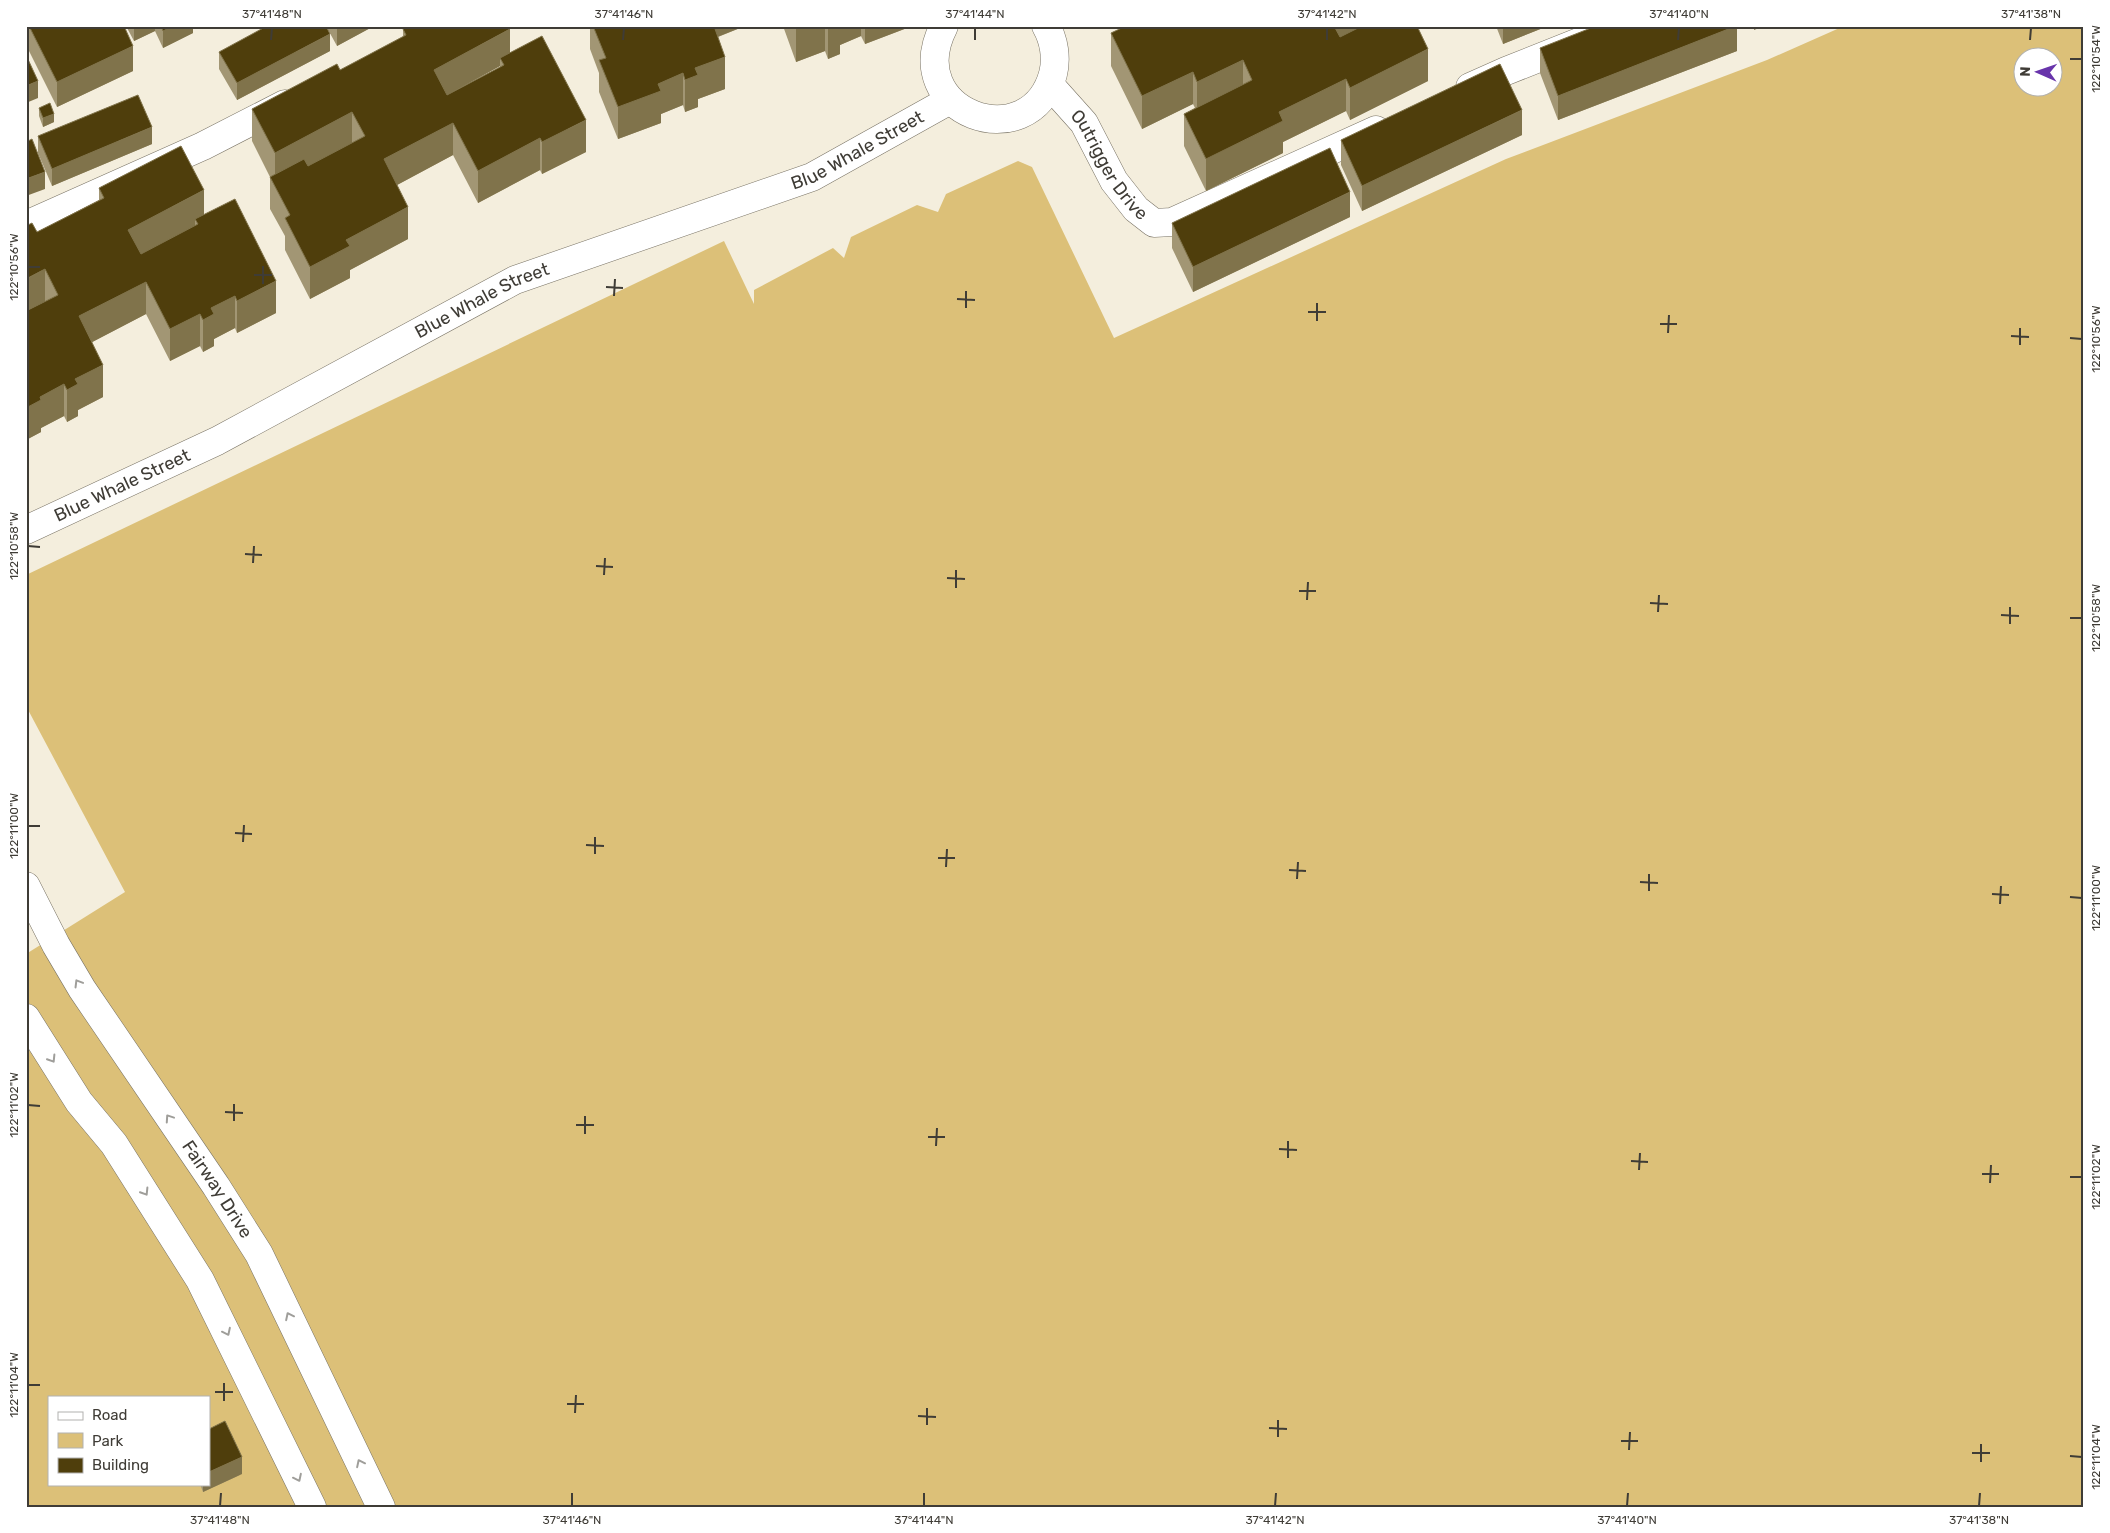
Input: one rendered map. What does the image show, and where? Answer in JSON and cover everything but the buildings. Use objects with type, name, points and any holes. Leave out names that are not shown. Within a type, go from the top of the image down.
[{"type":"street","points":[[944,26],[937,41],[934,62],[938,82],[950,100],[965,112],[984,119],[1004,120],[1023,113],[1038,102],[1050,85],[1055,66],[1054,46],[1046,26]]},
{"type":"street","points":[[1450,96],[1506,71],[1619,26]]},
{"type":"street","name":"Outrigger Drive","points":[[1050,85],[1084,124],[1114,181],[1136,209],[1154,223],[1172,222],[1396,120]]},
{"type":"street","points":[[26,225],[203,146],[307,92]]},
{"type":"street","name":"Blue Whale Street","points":[[26,530],[217,441],[515,280],[812,177],[950,100]]},
{"type":"street","name":"Fairway Drive","points":[[26,886],[56,945],[82,989],[216,1186],[259,1254],[381,1507]]},
{"type":"street","points":[[26,1018],[79,1102],[114,1144],[200,1280],[312,1507]]},
{"type":"green space","points":[[1844,26],[2084,26],[2084,1507],[26,1507],[26,954],[125,892],[26,706],[26,575],[724,241],[754,304],[754,290],[833,248],[844,258],[851,237],[917,205],[938,212],[946,194],[1018,161],[1032,167],[1114,338],[1506,159],[1767,60]]}]
